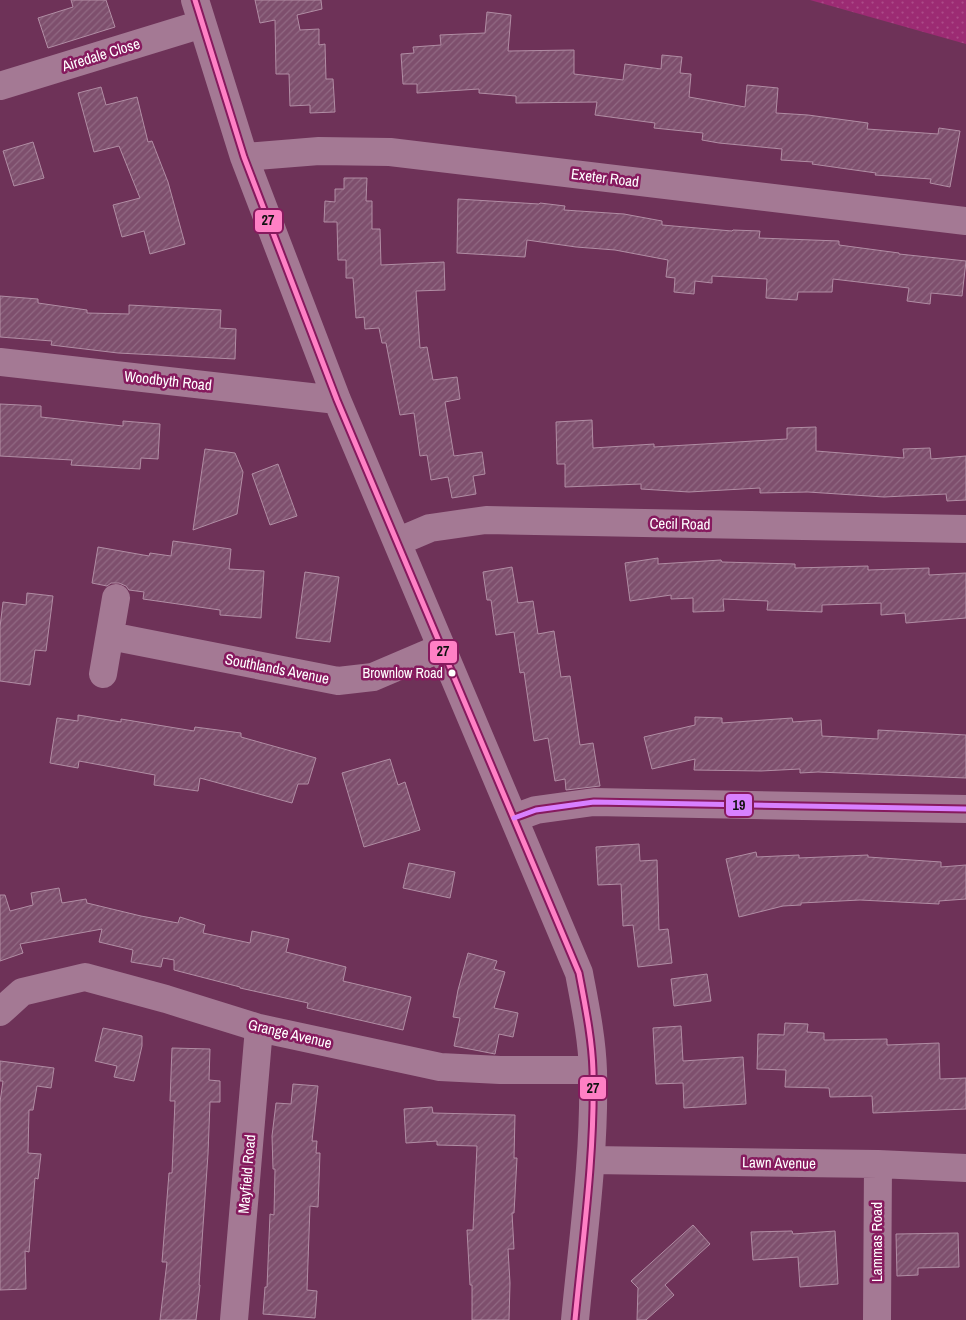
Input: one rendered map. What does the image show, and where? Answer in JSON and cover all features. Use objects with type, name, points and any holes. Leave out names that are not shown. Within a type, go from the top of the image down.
[{"type":"street","name":"Airedale Close","points":[[0,86],[198,12]]},
{"type":"street","points":[[198,12],[244,157],[337,400],[579,973],[589,1023],[593,1070],[591,1160],[574,1320]]},
{"type":"street","name":"Exeter Road","points":[[244,157],[319,151],[390,152],[966,221]]},
{"type":"street","name":"Woodbyth Road","points":[[0,362],[337,400]]},
{"type":"street","name":"Cecil Road","points":[[397,542],[430,528],[486,520],[966,529]]},
{"type":"street","points":[[103,674],[116,598]]},
{"type":"street","name":"Southlands Avenue","points":[[110,636],[338,681],[373,677],[441,648]]},
{"type":"street","points":[[514,818],[536,810],[594,802],[966,809]]},
{"type":"street","name":"Grange Avenue","points":[[0,1012],[22,992],[85,977],[166,999],[259,1028],[440,1068],[593,1070]]},
{"type":"street","name":"Mayfield Road","points":[[234,1320],[259,1028]]},
{"type":"street","name":"Lawn Avenue","points":[[591,1160],[878,1164],[966,1168]]},
{"type":"street","name":"Lammas Road","points":[[877,1320],[878,1164]]},
{"type":"shaded area","points":[[810,0],[966,0],[966,44]]},
{"type":"building","points":[[71,0],[106,0],[115,27],[48,48],[38,18],[73,7]]},
{"type":"building","points":[[255,0],[321,0],[322,9],[297,15],[300,30],[319,29],[319,45],[325,44],[326,79],[333,79],[335,112],[310,113],[310,105],[290,106],[289,74],[276,74],[275,20],[260,23]]},
{"type":"building","points":[[487,12],[511,15],[508,51],[574,50],[574,74],[623,80],[625,64],[661,69],[662,55],[682,57],[680,73],[691,74],[689,97],[745,107],[747,85],[778,88],[776,113],[868,123],[867,129],[938,134],[939,128],[960,131],[950,187],[930,183],[931,179],[875,175],[876,173],[812,164],[813,162],[781,160],[782,149],[702,140],[703,133],[654,128],[655,123],[595,115],[597,102],[516,103],[516,96],[479,93],[479,89],[417,93],[417,84],[403,84],[401,54],[414,53],[413,47],[441,45],[440,35],[485,33]]},
{"type":"building","points":[[101,87],[106,105],[137,97],[148,142],[152,141],[168,182],[185,244],[150,254],[144,231],[122,237],[113,205],[140,198],[119,146],[94,152],[78,93]]},
{"type":"building","points":[[33,142],[44,178],[14,186],[3,151]]},
{"type":"building","points":[[344,178],[367,178],[366,201],[372,201],[372,229],[380,229],[381,265],[444,262],[445,290],[416,291],[420,348],[427,347],[433,380],[457,377],[460,399],[445,402],[454,456],[482,452],[485,474],[473,476],[476,494],[452,498],[448,477],[431,480],[427,455],[420,456],[414,413],[400,415],[386,343],[382,343],[379,328],[365,329],[364,317],[356,318],[353,278],[346,278],[346,260],[338,260],[337,222],[324,222],[325,201],[335,202],[335,189],[344,189]]},
{"type":"building","points":[[458,199],[565,206],[564,210],[624,214],[662,221],[662,225],[732,231],[760,231],[759,238],[839,241],[839,245],[966,261],[962,296],[931,293],[930,304],[907,301],[909,288],[833,279],[832,292],[798,292],[797,300],[766,298],[767,279],[712,276],[712,283],[695,281],[694,294],[674,292],[675,278],[666,277],[668,260],[615,250],[527,240],[525,257],[457,253]]},
{"type":"building","points":[[0,296],[38,299],[38,303],[87,310],[87,313],[129,314],[129,305],[221,310],[220,328],[236,329],[235,359],[118,353],[51,345],[52,341],[0,337]]},
{"type":"building","points":[[0,404],[41,406],[41,417],[123,426],[123,421],[160,424],[158,459],[141,458],[140,469],[71,465],[72,460],[0,456]]},
{"type":"building","points":[[592,420],[593,448],[654,444],[654,447],[787,439],[787,428],[816,427],[816,451],[904,458],[903,449],[930,448],[931,459],[966,456],[966,500],[947,501],[946,494],[884,497],[808,492],[760,493],[760,488],[689,492],[641,489],[641,484],[565,487],[565,464],[557,464],[556,422]]},
{"type":"building","points":[[205,449],[235,453],[243,472],[237,514],[193,530]]},
{"type":"building","points":[[278,464],[297,516],[270,525],[252,474]]},
{"type":"building","points":[[173,541],[231,549],[229,569],[264,571],[261,618],[220,615],[220,610],[143,599],[144,592],[129,590],[126,586],[119,583],[111,583],[107,586],[92,583],[98,547],[149,556],[150,553],[171,556]]},
{"type":"building","points":[[658,558],[658,564],[721,560],[722,562],[795,564],[795,568],[868,566],[868,570],[929,568],[929,575],[966,573],[966,618],[906,623],[905,613],[881,615],[881,603],[822,605],[822,612],[767,610],[768,601],[723,599],[724,611],[693,612],[693,598],[671,599],[671,595],[630,601],[625,563]]},
{"type":"building","points":[[512,567],[518,603],[533,601],[538,634],[554,631],[561,677],[570,676],[580,745],[593,743],[600,786],[566,790],[565,779],[555,781],[548,738],[534,741],[524,672],[520,673],[514,632],[496,635],[491,600],[487,600],[483,572]]},
{"type":"building","points":[[305,572],[339,577],[330,642],[296,638]]},
{"type":"building","points":[[27,593],[53,596],[46,651],[35,650],[30,685],[0,681],[0,627],[3,602],[26,605]]},
{"type":"building","points":[[78,715],[121,722],[121,719],[194,731],[195,727],[241,733],[241,737],[316,758],[308,784],[298,784],[292,803],[200,778],[198,791],[154,785],[155,775],[79,761],[78,768],[50,763],[57,718],[78,721]]},
{"type":"building","points":[[695,717],[722,718],[722,723],[792,718],[793,722],[821,720],[822,736],[878,739],[878,730],[966,735],[966,778],[818,772],[800,773],[800,769],[761,771],[694,770],[695,759],[652,769],[644,737],[695,725]]},
{"type":"building","points":[[390,759],[398,785],[405,782],[420,830],[364,847],[342,773]]},
{"type":"building","points":[[639,844],[640,861],[657,860],[659,930],[668,929],[672,963],[638,967],[633,925],[623,926],[621,884],[598,885],[596,847]]},
{"type":"building","points":[[756,852],[757,857],[799,855],[799,858],[868,855],[868,857],[941,862],[941,867],[966,865],[966,899],[939,901],[939,904],[860,900],[801,903],[801,905],[783,906],[739,917],[726,859]]},
{"type":"building","points":[[409,863],[455,872],[450,898],[403,888]]},
{"type":"building","points":[[59,888],[62,903],[86,899],[87,903],[141,916],[178,923],[180,917],[205,925],[203,933],[250,943],[252,931],[289,939],[286,952],[346,967],[343,981],[411,997],[403,1030],[307,1008],[308,1003],[240,988],[174,970],[174,960],[163,958],[161,967],[131,962],[133,950],[99,942],[102,929],[20,944],[23,953],[0,961],[0,895],[5,895],[10,911],[33,905],[31,893]]},
{"type":"building","points":[[468,953],[497,961],[494,969],[505,972],[494,1008],[518,1013],[513,1037],[499,1034],[495,1054],[454,1046],[460,1018],[453,1017]]},
{"type":"building","points":[[707,974],[711,1001],[674,1006],[671,979]]},
{"type":"building","points":[[785,1023],[808,1024],[807,1032],[824,1033],[824,1040],[887,1039],[887,1045],[939,1043],[940,1079],[966,1078],[966,1109],[873,1113],[872,1096],[830,1097],[829,1088],[785,1087],[786,1070],[757,1069],[758,1034],[784,1035]]},
{"type":"building","points":[[681,1026],[683,1061],[743,1057],[746,1104],[684,1108],[683,1083],[656,1084],[653,1028]]},
{"type":"building","points":[[103,1028],[142,1036],[142,1046],[134,1081],[114,1077],[117,1066],[95,1061]]},
{"type":"building","points":[[172,1048],[210,1049],[209,1080],[220,1081],[220,1102],[210,1102],[200,1285],[196,1320],[160,1320],[167,1262],[162,1262],[169,1173],[172,1173],[175,1101],[170,1101]]},
{"type":"building","points":[[0,1061],[54,1068],[51,1088],[37,1086],[33,1110],[29,1110],[28,1153],[41,1154],[38,1179],[35,1178],[29,1252],[25,1251],[26,1289],[0,1290],[0,1102],[3,1081],[0,1081]]},
{"type":"building","points":[[293,1084],[318,1086],[312,1141],[317,1141],[316,1153],[320,1153],[318,1207],[310,1206],[307,1290],[317,1291],[315,1318],[263,1314],[265,1287],[267,1287],[270,1214],[274,1215],[275,1169],[273,1169],[272,1136],[276,1103],[291,1104]]},
{"type":"building","points":[[432,1107],[433,1113],[515,1115],[514,1158],[517,1158],[514,1213],[512,1213],[514,1249],[508,1249],[510,1283],[509,1320],[472,1320],[472,1285],[470,1285],[467,1230],[473,1230],[477,1146],[437,1145],[437,1141],[406,1143],[404,1109]]},
{"type":"building","points":[[693,1225],[710,1244],[665,1285],[674,1295],[646,1320],[637,1320],[638,1288],[631,1281]]},
{"type":"building","points":[[792,1231],[793,1234],[835,1231],[838,1284],[800,1287],[798,1257],[753,1260],[751,1232]]},
{"type":"building","points":[[958,1233],[959,1267],[918,1268],[918,1275],[897,1276],[896,1234]]},
{"type":"transit line","name":"27","points":[[195,0],[244,157],[337,400],[579,973],[591,1046],[593,1102],[588,1196],[575,1320]]},
{"type":"transit line","name":"19","points":[[514,818],[536,810],[594,802],[966,809]]},
{"type":"place","name":"Brownlow Road","points":[[452,673]]}]
